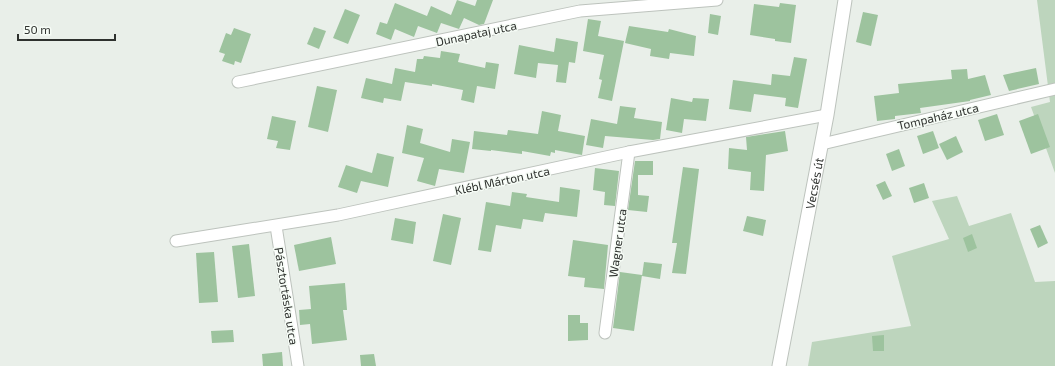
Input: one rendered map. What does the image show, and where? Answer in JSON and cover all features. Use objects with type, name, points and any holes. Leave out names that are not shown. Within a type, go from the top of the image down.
[{"type":"street","name":"Dunapataj utca","points":[[238,82],[580,12],[717,0]]},
{"type":"street","name":"Vecsés út","points":[[779,366],[822,144],[845,0]]},
{"type":"street","name":"Tompaház utca","points":[[822,144],[1055,89]]},
{"type":"street","name":"Klébl Márton utca","points":[[176,241],[346,214],[629,152],[827,115]]},
{"type":"street","name":"Wagner utca","points":[[605,333],[629,152]]},
{"type":"street","name":"Pásztortáska utca","points":[[276,226],[298,366]]},
{"type":"green space","points":[[1037,0],[1055,0],[1055,173],[1031,107],[1050,102]]},
{"type":"green space","points":[[957,196],[969,226],[1011,213],[1035,282],[1055,281],[1055,366],[808,366],[812,342],[911,326],[892,256],[949,239],[932,201]]},
{"type":"building","points":[[457,0],[475,6],[477,0],[493,0],[484,24],[479,25],[464,18],[459,29],[441,23],[437,33],[418,26],[414,37],[395,29],[391,40],[376,34],[380,22],[387,24],[395,3],[427,16],[431,6],[451,15]]},
{"type":"building","points":[[780,3],[796,5],[791,43],[750,35],[754,4],[779,7]]},
{"type":"building","points":[[345,9],[360,15],[348,44],[333,38]]},
{"type":"building","points":[[863,12],[878,15],[871,46],[856,42]]},
{"type":"building","points":[[710,14],[721,16],[718,35],[708,33]]},
{"type":"building","points":[[588,19],[601,21],[598,36],[624,41],[612,101],[598,98],[602,80],[599,79],[604,55],[583,51]]},
{"type":"building","points":[[629,26],[668,32],[669,29],[696,36],[694,56],[670,53],[669,59],[650,56],[651,49],[625,43]]},
{"type":"building","points":[[314,27],[326,31],[319,49],[307,44]]},
{"type":"building","points":[[234,28],[251,34],[241,63],[235,61],[234,65],[222,61],[225,54],[219,52],[226,33],[231,35]]},
{"type":"building","points":[[556,38],[578,42],[575,63],[569,62],[566,83],[556,82],[558,65],[538,63],[536,78],[514,74],[519,45],[554,52]]},
{"type":"building","points":[[441,51],[460,54],[458,62],[485,68],[486,62],[499,64],[495,89],[477,86],[474,103],[461,100],[463,90],[432,84],[432,86],[405,82],[401,101],[384,98],[383,103],[361,98],[366,78],[392,84],[395,68],[415,72],[417,59],[423,59],[424,56],[440,58]]},
{"type":"building","points":[[794,57],[807,59],[798,108],[785,106],[786,98],[754,94],[751,112],[729,109],[733,80],[771,85],[772,74],[790,76]]},
{"type":"building","points":[[1036,68],[1039,84],[1009,91],[1003,75]]},
{"type":"building","points":[[967,69],[968,79],[985,75],[991,95],[970,101],[920,108],[921,113],[895,116],[895,119],[877,121],[874,96],[899,93],[898,84],[952,79],[951,70]]},
{"type":"building","points":[[317,86],[337,90],[328,132],[308,127]]},
{"type":"building","points":[[671,98],[692,102],[693,98],[709,99],[706,121],[684,119],[682,133],[666,130]]},
{"type":"building","points":[[620,106],[636,108],[634,118],[662,122],[660,139],[653,140],[605,136],[603,148],[586,145],[591,119],[617,124]]},
{"type":"building","points":[[542,111],[561,115],[558,131],[585,136],[582,155],[555,150],[555,153],[551,152],[550,156],[522,151],[522,154],[472,149],[474,131],[507,135],[508,130],[538,134]]},
{"type":"building","points":[[997,114],[1004,135],[985,141],[978,120]]},
{"type":"building","points":[[1038,114],[1050,147],[1031,154],[1019,121]]},
{"type":"building","points":[[272,116],[296,121],[290,150],[276,148],[278,141],[267,139]]},
{"type":"building","points":[[407,125],[423,129],[420,143],[450,152],[452,139],[470,142],[464,173],[439,169],[435,186],[417,181],[424,158],[402,153]]},
{"type":"building","points":[[785,131],[788,151],[766,155],[764,191],[750,190],[751,172],[728,169],[729,148],[747,150],[746,137]]},
{"type":"building","points":[[933,131],[939,148],[923,154],[917,136]]},
{"type":"building","points":[[956,136],[963,152],[947,160],[939,144]]},
{"type":"building","points":[[899,149],[905,166],[892,171],[886,154]]},
{"type":"building","points":[[377,153],[394,157],[388,187],[361,181],[357,193],[338,187],[346,165],[372,173]]},
{"type":"building","points":[[635,161],[653,161],[653,175],[638,175],[638,195],[649,196],[647,212],[628,210]]},
{"type":"building","points":[[683,167],[699,169],[686,274],[672,273],[677,243],[672,243]]},
{"type":"building","points":[[595,168],[619,171],[615,206],[604,205],[605,192],[593,190]]},
{"type":"building","points":[[885,181],[892,196],[883,200],[876,185]]},
{"type":"building","points":[[924,183],[929,198],[914,203],[909,188]]},
{"type":"building","points":[[560,187],[580,190],[577,217],[545,213],[543,222],[523,219],[521,229],[496,225],[491,252],[478,250],[486,202],[510,206],[512,192],[527,194],[526,197],[559,202]]},
{"type":"building","points":[[443,214],[461,218],[451,265],[433,261]]},
{"type":"building","points":[[747,216],[766,220],[763,236],[743,231]]},
{"type":"building","points":[[395,218],[416,222],[413,244],[391,240]]},
{"type":"building","points":[[1040,225],[1048,243],[1038,248],[1030,229]]},
{"type":"building","points":[[972,234],[977,248],[968,252],[963,238]]},
{"type":"building","points":[[331,237],[336,264],[299,271],[294,245]]},
{"type":"building","points":[[573,240],[608,245],[604,289],[584,287],[585,278],[568,276]]},
{"type":"building","points":[[249,244],[255,296],[238,298],[232,246]]},
{"type":"building","points":[[214,252],[218,302],[199,303],[196,253]]},
{"type":"building","points":[[644,262],[662,264],[660,279],[642,276]]},
{"type":"building","points":[[620,272],[642,275],[634,331],[613,328]]},
{"type":"building","points":[[345,283],[347,310],[343,310],[347,340],[312,344],[310,324],[300,325],[299,310],[311,309],[309,286]]},
{"type":"building","points":[[568,315],[580,315],[580,323],[588,323],[588,340],[568,341]]},
{"type":"building","points":[[233,330],[234,342],[212,343],[211,331]]},
{"type":"building","points":[[884,335],[884,351],[873,351],[872,336]]},
{"type":"building","points":[[282,352],[283,366],[263,366],[262,354]]},
{"type":"building","points":[[374,354],[376,366],[361,366],[360,355]]}]
